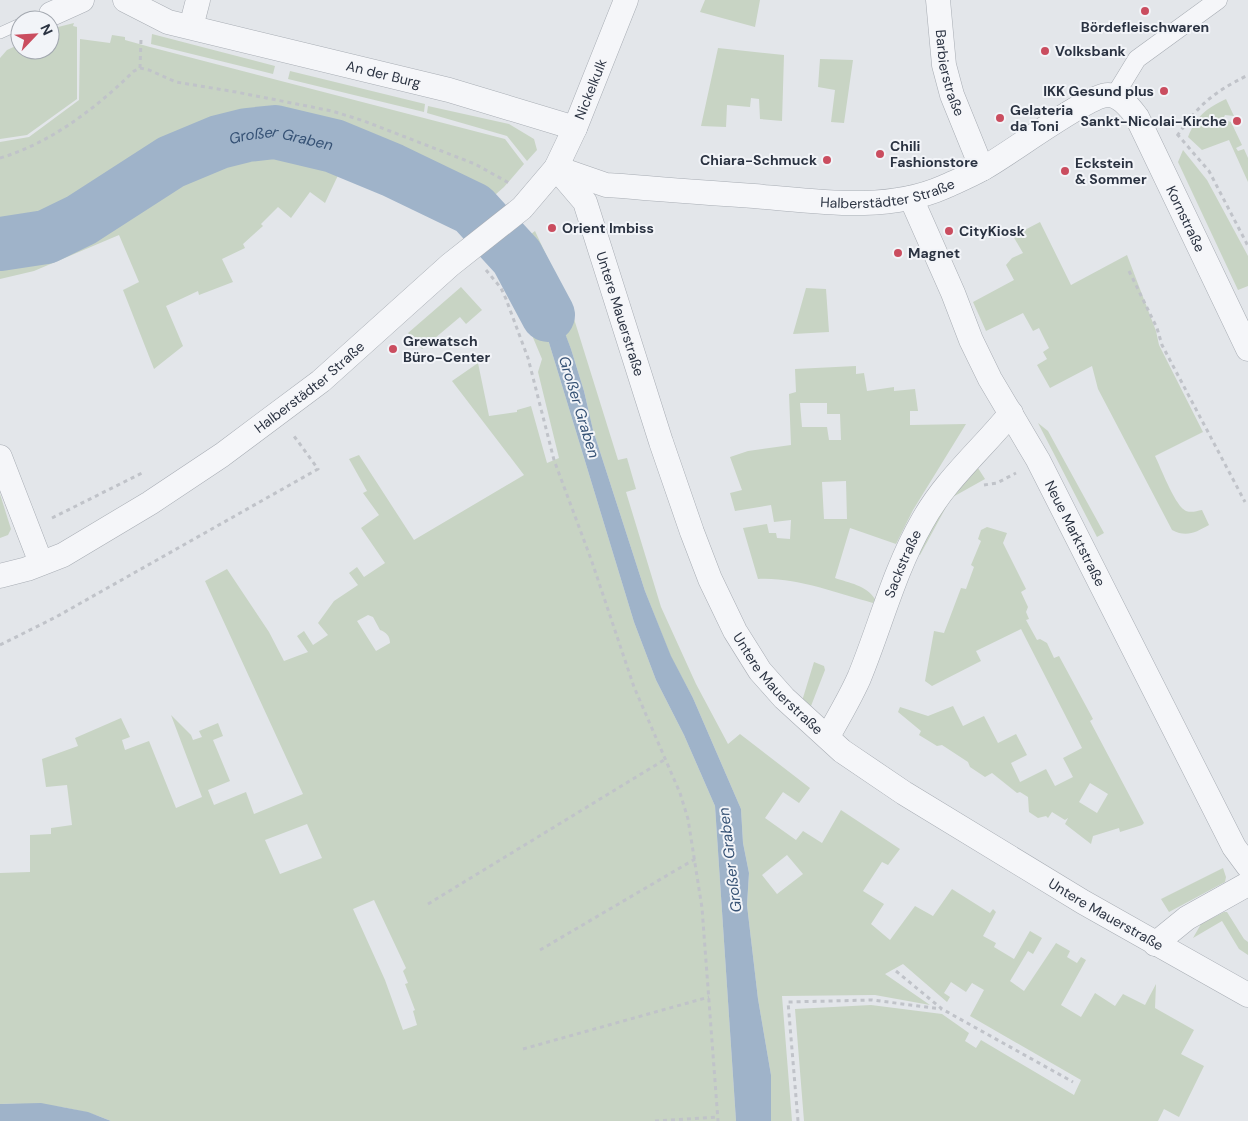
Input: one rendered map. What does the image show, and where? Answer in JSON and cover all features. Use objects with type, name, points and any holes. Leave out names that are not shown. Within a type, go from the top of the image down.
[{"type":"street","points":[[58,10],[82,0]]},
{"type":"street","name":"An der Burg","points":[[125,0],[160,18],[191,27],[449,90],[575,128]]},
{"type":"street","points":[[191,27],[198,0]]},
{"type":"street","name":"Nickelkulk","points":[[554,171],[575,128],[626,0]]},
{"type":"street","name":"Barbierstraße","points":[[938,0],[944,65],[952,95],[982,169]]},
{"type":"street","points":[[1115,95],[1137,59],[1218,0]]},
{"type":"street","name":"Halberstädter Straße","points":[[0,576],[41,564],[63,555],[150,503],[222,456],[277,416],[321,381],[450,265],[483,253],[518,197],[554,171],[606,185],[810,202],[872,203],[911,198],[942,188],[982,169],[1078,108],[1106,95],[1115,95]]},
{"type":"street","name":"Kornstraße","points":[[1115,95],[1137,117],[1248,349]]},
{"type":"street","name":"Untere Mauerstraße","points":[[554,171],[586,202],[661,442],[710,579],[735,630],[760,671],[784,698],[828,736],[842,751],[904,793],[1155,944],[1248,995]]},
{"type":"street","name":"Neue Marktstraße","points":[[911,198],[953,292],[971,340],[1047,478],[1234,846],[1248,866]]},
{"type":"street","name":"Sackstraße","points":[[828,736],[859,678],[886,603],[922,522],[958,470],[982,447],[1011,413]]},
{"type":"street","points":[[0,457],[41,564]]},
{"type":"street","points":[[1155,944],[1187,918],[1248,884]]},
{"type":"lane","points":[[0,20],[10,28]]},
{"type":"path","points":[[0,158],[35,146],[51,136],[90,109],[140,68],[150,70],[176,82],[299,104],[364,121],[475,164],[518,197]]},
{"type":"path","points":[[1178,135],[1201,104],[1218,90],[1248,75]]},
{"type":"path","points":[[1173,128],[1210,170],[1248,246]]},
{"type":"path","points":[[483,253],[484,267],[501,288],[528,358],[554,460],[591,559],[634,687],[683,802],[695,859],[709,997],[718,1119],[654,1121]]},
{"type":"path","points":[[478,271],[484,267]]},
{"type":"path","points":[[1129,271],[1157,328],[1162,345],[1246,502]]},
{"type":"path","points":[[0,644],[56,617],[318,469],[297,440],[295,430]]},
{"type":"path","points":[[28,530],[144,472]]},
{"type":"path","points":[[428,904],[664,760]]},
{"type":"path","points":[[540,950],[695,859]]},
{"type":"path","points":[[896,971],[942,1009],[1073,1082]]},
{"type":"path","points":[[523,1049],[709,997]]},
{"type":"path","points":[[798,1121],[788,1002],[872,1000],[942,1009]]},
{"type":"green space","points":[[705,0],[760,0],[755,27],[700,12]]},
{"type":"green space","points":[[74,23],[73,26],[77,27],[77,99],[27,135],[0,139],[0,58],[10,49],[10,60],[60,60],[60,26]]},
{"type":"green space","points":[[152,34],[275,66],[273,74],[151,44]]},
{"type":"green space","points":[[112,35],[125,37],[125,40],[150,47],[505,139],[524,164],[504,187],[461,225],[423,203],[341,169],[325,203],[310,192],[291,218],[278,207],[261,224],[263,226],[243,244],[245,248],[222,259],[233,282],[199,295],[198,291],[166,306],[183,346],[154,369],[123,290],[139,282],[119,235],[34,271],[0,279],[0,255],[22,240],[0,230],[0,142],[29,137],[79,100],[80,39],[110,43]]},
{"type":"green space","points":[[718,48],[784,55],[782,121],[760,119],[759,99],[751,98],[750,107],[727,105],[726,127],[701,126]]},
{"type":"green space","points":[[820,59],[853,60],[844,123],[831,122],[835,90],[818,87]]},
{"type":"green space","points":[[290,71],[425,104],[424,112],[288,79]]},
{"type":"green space","points":[[1226,99],[1234,116],[1225,115],[1223,119],[1231,122],[1242,145],[1236,148],[1238,151],[1244,149],[1248,158],[1248,182],[1229,140],[1202,150],[1188,137],[1195,123],[1203,114]]},
{"type":"green space","points":[[428,106],[509,124],[534,139],[537,150],[527,161],[507,136],[427,113]]},
{"type":"green space","points":[[1183,150],[1207,180],[1248,256],[1248,286],[1238,290],[1178,162]]},
{"type":"green space","points":[[1040,222],[1071,285],[1127,255],[1156,331],[1159,345],[1203,432],[1155,456],[1173,495],[1182,508],[1190,512],[1202,510],[1209,525],[1196,532],[1182,534],[1172,530],[1098,389],[1092,366],[1050,388],[1037,365],[1047,359],[1043,352],[1049,348],[1039,328],[1033,331],[1023,313],[986,331],[973,302],[1014,280],[1006,265],[1012,258],[1023,253],[1013,236]]},
{"type":"green space","points":[[535,231],[570,306],[618,460],[627,458],[636,489],[626,492],[661,607],[696,684],[728,744],[740,734],[810,788],[799,803],[783,792],[765,818],[796,840],[803,831],[822,843],[841,810],[900,849],[888,865],[882,862],[863,891],[884,904],[871,924],[890,940],[915,906],[933,916],[952,889],[990,913],[993,909],[996,912],[983,936],[996,943],[994,947],[1014,959],[1030,931],[1042,938],[1033,954],[1028,951],[1010,981],[1024,991],[1056,943],[1070,951],[1067,957],[1077,963],[1081,957],[1086,960],[1061,1005],[1081,1017],[1095,993],[1115,1006],[1123,994],[1145,1005],[1156,984],[1155,1008],[1194,1030],[1181,1054],[1204,1066],[1179,1117],[1164,1109],[1158,1121],[804,1121],[795,1009],[871,1005],[942,1014],[969,1033],[965,1041],[976,1048],[981,1040],[1074,1095],[1081,1080],[970,1016],[984,990],[972,983],[966,992],[951,982],[944,993],[950,997],[947,1002],[903,964],[885,974],[930,1005],[875,995],[782,996],[792,1121],[771,1121],[771,1075],[758,999],[747,905],[749,873],[743,843],[741,809],[693,698],[671,657],[645,591],[593,430],[584,391],[571,349],[543,279],[523,240]],"holes":[[[787,855],[803,874],[777,894],[762,875]]]},
{"type":"green space","points":[[505,256],[528,290],[543,323],[634,622],[656,680],[684,735],[715,806],[736,1121],[111,1121],[57,1106],[0,1104],[0,873],[30,872],[30,835],[51,834],[51,828],[72,825],[67,785],[46,787],[42,759],[78,746],[75,738],[121,718],[130,737],[122,740],[125,750],[149,741],[176,808],[202,797],[171,715],[191,735],[193,740],[202,737],[199,731],[218,723],[223,736],[213,740],[230,781],[208,790],[214,805],[246,792],[254,814],[303,794],[205,581],[227,569],[269,632],[284,661],[308,652],[297,636],[304,631],[313,645],[328,635],[318,623],[334,601],[358,585],[349,573],[357,567],[364,577],[385,563],[361,528],[379,515],[363,493],[367,491],[349,459],[359,455],[414,540],[524,475],[452,381],[478,363],[489,416],[517,412],[517,410],[531,406],[547,463],[559,458],[538,372],[542,359],[521,309],[496,263]],"holes":[[[368,615],[373,617],[380,630],[387,635],[390,641],[390,643],[376,651],[357,621]],[[307,824],[322,858],[280,874],[265,840]],[[374,900],[406,968],[403,971],[408,983],[405,984],[415,1010],[413,1011],[417,1025],[403,1030],[385,980],[353,909]]]},
{"type":"green space","points":[[461,287],[482,310],[466,324],[460,317],[422,349],[408,333]]},
{"type":"green space","points":[[806,288],[826,289],[829,332],[793,334]]},
{"type":"green space","points":[[856,366],[856,374],[864,373],[867,391],[894,387],[894,391],[915,389],[918,411],[910,411],[910,425],[966,424],[913,510],[896,544],[850,528],[835,578],[857,585],[867,591],[875,599],[873,603],[787,580],[758,579],[743,528],[767,524],[769,533],[776,533],[777,538],[790,539],[791,520],[774,522],[771,505],[735,511],[730,493],[742,490],[730,457],[748,451],[791,445],[789,394],[796,392],[795,369]],"holes":[[[800,403],[827,403],[827,414],[840,414],[841,440],[829,440],[827,427],[802,427]],[[846,481],[847,519],[824,519],[822,482]]]},
{"type":"green space","points":[[1038,423],[1048,431],[1104,533],[1097,537]]},
{"type":"green space","points":[[978,468],[985,479],[951,498],[920,555],[916,552],[942,507],[968,476]]},
{"type":"green space","points":[[0,494],[11,529],[8,535],[0,538]]},
{"type":"green space","points":[[987,527],[1007,533],[1003,543],[1026,589],[1021,592],[1028,607],[1026,612],[1029,619],[1026,620],[1037,640],[1040,639],[1047,643],[1054,658],[1059,656],[1093,719],[1090,721],[1144,823],[1142,825],[1120,832],[1119,828],[1093,836],[1091,844],[1065,824],[1068,818],[1065,820],[1052,812],[1048,818],[1046,816],[1038,818],[1029,812],[1028,797],[1020,792],[1017,793],[992,773],[985,777],[970,767],[968,762],[942,745],[937,746],[919,735],[921,731],[898,712],[900,707],[928,716],[953,706],[963,726],[984,716],[998,743],[1016,734],[1027,755],[1011,763],[1020,782],[1046,769],[1055,786],[1073,777],[1063,758],[1082,748],[1021,629],[976,651],[981,661],[932,686],[925,681],[934,631],[944,633],[961,588],[966,589],[974,567],[971,565],[981,541],[978,539],[981,530]],"holes":[[[1090,783],[1108,794],[1097,813],[1079,802]]]},
{"type":"green space","points":[[814,662],[824,666],[825,670],[811,706],[802,701]]},
{"type":"green space","points":[[1223,868],[1226,877],[1225,882],[1169,912],[1161,899]]},
{"type":"green space","points":[[1227,912],[1244,939],[1248,942],[1248,955],[1239,949],[1222,921],[1193,938],[1201,924]]},
{"type":"water","points":[[20,228],[22,241],[0,255],[0,230]]},
{"type":"water","points":[[523,240],[552,299],[571,349],[584,391],[593,430],[645,591],[671,656],[693,698],[741,809],[743,843],[749,873],[747,905],[758,999],[771,1075],[771,1121],[736,1121],[715,806],[684,735],[656,680],[634,622],[543,323],[528,290],[505,256]]},
{"type":"water","points":[[41,1103],[88,1112],[111,1121],[0,1121],[0,1104]]},
{"type":"waterway","name":"Großer Graben","points":[[0,244],[46,237],[81,220],[171,162],[219,142],[247,135],[275,132],[334,146],[392,170],[473,209],[517,257],[548,315]]},
{"type":"place","name":"Bördefleischwaren","points":[[1145,11]]},
{"type":"place","name":"Volksbank","points":[[1045,51]]},
{"type":"place","name":"IKK Gesund plus","points":[[1164,91]]},
{"type":"place","name":"Gelateria da Toni","points":[[1000,118]]},
{"type":"place","name":"Sankt-Nicolai-Kirche","points":[[1237,121]]},
{"type":"place","name":"Chili Fashionstore","points":[[880,154]]},
{"type":"place","name":"Chiara-Schmuck","points":[[827,160]]},
{"type":"place","name":"Eckstein & Sommer","points":[[1065,171]]},
{"type":"place","name":"Orient Imbiss","points":[[552,228]]},
{"type":"place","name":"CityKiosk","points":[[949,231]]},
{"type":"place","name":"Magnet","points":[[898,253]]},
{"type":"place","name":"Grewatsch Büro-Center","points":[[393,349]]}]
